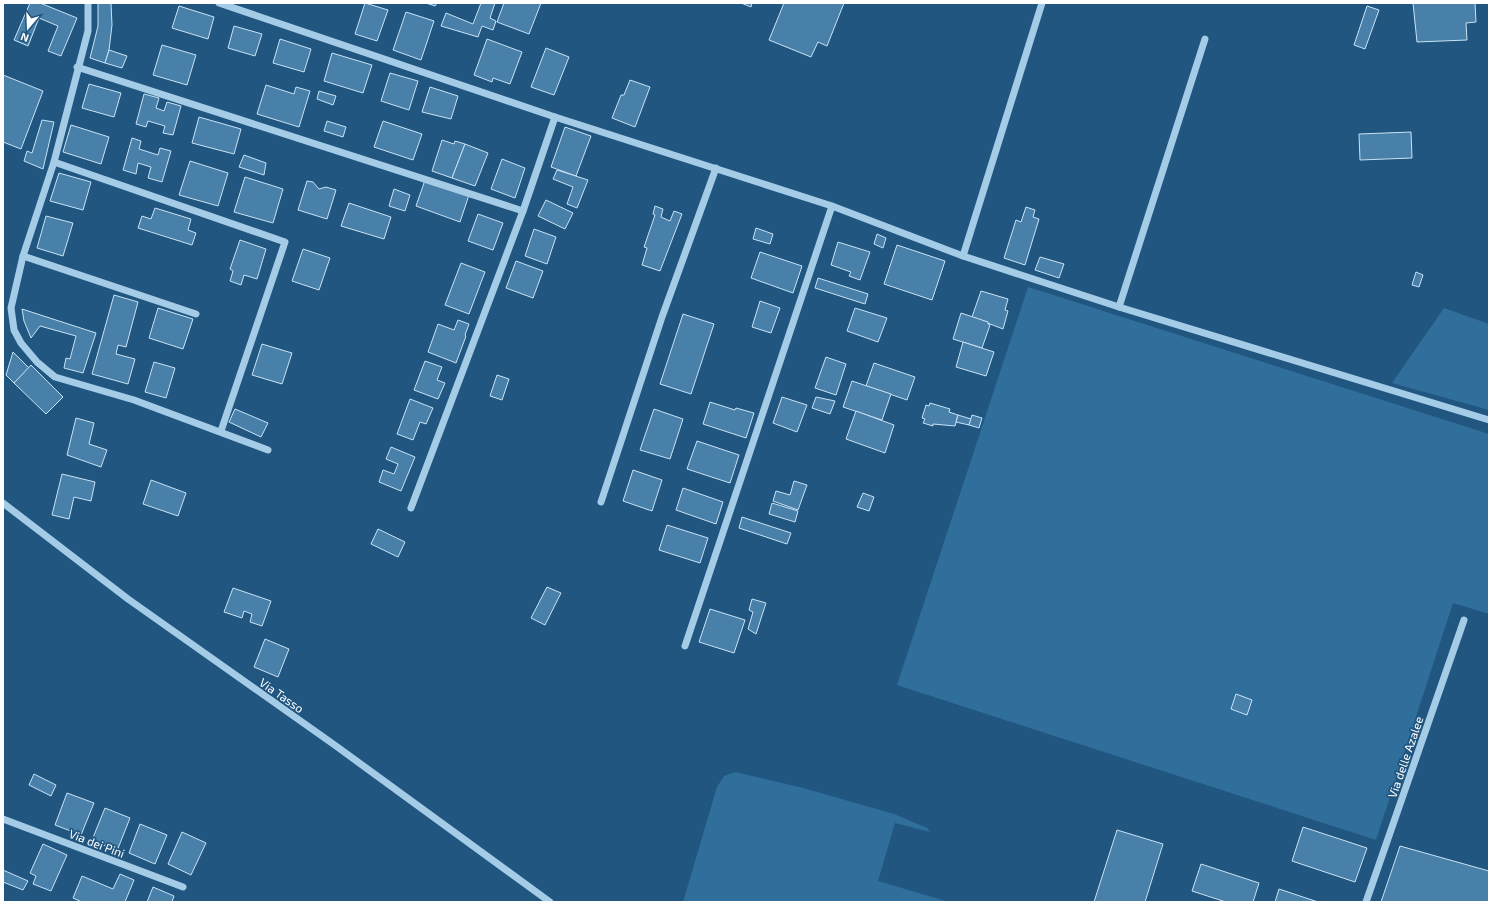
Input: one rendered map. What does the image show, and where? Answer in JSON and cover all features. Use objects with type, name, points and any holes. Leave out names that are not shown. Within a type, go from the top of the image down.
[{"type":"street","points":[[88,3],[88,31],[54,162],[23,256],[11,308],[14,330],[37,362],[54,377],[134,400],[221,431],[268,450]]},
{"type":"street","points":[[220,3],[555,117],[832,206],[963,256],[1119,307],[1489,420]]},
{"type":"street","points":[[963,256],[1042,3]]},
{"type":"street","points":[[1119,307],[1205,39]]},
{"type":"street","points":[[78,67],[523,211]]},
{"type":"street","points":[[411,508],[523,211],[555,117]]},
{"type":"street","points":[[54,162],[285,242],[221,431]]},
{"type":"street","points":[[602,502],[662,317],[716,168]]},
{"type":"street","points":[[685,646],[832,206]]},
{"type":"street","points":[[23,256],[196,314]]},
{"type":"street","name":"Via Tasso","points":[[3,503],[128,600],[329,741],[550,902]]},
{"type":"street","name":"Via delle Azalee","points":[[1366,902],[1464,620]]},
{"type":"street","name":"Via dei Pini","points":[[3,819],[183,887]]},
{"type":"shaded area","points":[[1028,287],[1489,434],[1489,614],[1453,603],[1376,840],[897,685]]},
{"type":"shaded area","points":[[1444,308],[1489,324],[1489,410],[1392,383]]},
{"type":"shaded area","points":[[735,772],[803,788],[894,814],[927,828],[930,832],[895,823],[878,881],[949,902],[683,902],[717,787],[724,776]]},
{"type":"building","points":[[30,3],[40,3],[77,18],[61,56],[48,51],[58,26],[39,18],[28,46],[14,40]]},
{"type":"building","points":[[98,3],[111,3],[112,25],[109,50],[105,63],[90,58],[98,26]]},
{"type":"building","points":[[365,3],[388,10],[377,41],[355,34]]},
{"type":"building","points":[[426,3],[437,3],[435,6]]},
{"type":"building","points":[[481,3],[495,3],[490,18],[496,21],[493,30],[482,26],[478,37],[441,26],[446,13],[473,24]]},
{"type":"building","points":[[504,3],[541,3],[529,34],[497,22]]},
{"type":"building","points":[[741,3],[752,3],[751,7]]},
{"type":"building","points":[[784,3],[844,3],[827,46],[818,42],[811,57],[769,40]]},
{"type":"building","points":[[1413,3],[1475,3],[1476,22],[1466,23],[1467,40],[1417,42]]},
{"type":"building","points":[[179,6],[214,17],[208,39],[172,28]]},
{"type":"building","points":[[1367,6],[1379,10],[1365,49],[1354,45]]},
{"type":"building","points":[[406,12],[434,21],[421,60],[393,50]]},
{"type":"building","points":[[234,26],[262,34],[255,56],[228,48]]},
{"type":"building","points":[[280,39],[311,49],[304,72],[273,63]]},
{"type":"building","points":[[487,39],[522,52],[510,84],[493,78],[492,82],[474,75]]},
{"type":"building","points":[[162,45],[196,55],[187,85],[153,75]]},
{"type":"building","points":[[546,48],[569,57],[554,95],[531,87]]},
{"type":"building","points":[[109,50],[127,56],[122,68],[105,63]]},
{"type":"building","points":[[332,53],[372,65],[363,93],[324,81]]},
{"type":"building","points":[[390,73],[418,81],[409,110],[381,101]]},
{"type":"building","points":[[3,75],[43,91],[21,149],[3,142]]},
{"type":"building","points":[[630,80],[650,87],[635,127],[612,118],[621,95],[624,95]]},
{"type":"building","points":[[89,84],[121,93],[114,117],[82,108]]},
{"type":"building","points":[[266,85],[294,94],[296,87],[310,91],[299,127],[257,114]]},
{"type":"building","points":[[430,87],[458,96],[451,119],[422,112]]},
{"type":"building","points":[[319,91],[336,96],[333,105],[317,99]]},
{"type":"building","points":[[144,94],[159,98],[156,108],[164,111],[167,102],[181,106],[173,135],[163,133],[165,126],[148,121],[146,127],[136,124]]},
{"type":"building","points":[[199,117],[241,129],[234,154],[192,143]]},
{"type":"building","points":[[42,120],[54,122],[43,169],[24,161],[27,151],[32,153]]},
{"type":"building","points":[[327,121],[346,127],[343,137],[324,131]]},
{"type":"building","points":[[383,121],[422,134],[413,160],[374,147]]},
{"type":"building","points":[[71,125],[109,137],[101,164],[63,152]]},
{"type":"building","points":[[565,127],[591,136],[576,176],[551,167]]},
{"type":"building","points":[[1411,132],[1412,158],[1360,160],[1359,134]]},
{"type":"building","points":[[132,138],[141,141],[139,149],[158,155],[160,148],[171,151],[162,182],[148,178],[151,167],[138,163],[136,174],[123,170]]},
{"type":"building","points":[[442,140],[454,144],[455,141],[465,144],[452,178],[432,171]]},
{"type":"building","points":[[465,144],[488,153],[475,186],[452,178]]},
{"type":"building","points":[[244,155],[266,163],[264,175],[239,167]]},
{"type":"building","points":[[502,159],[525,168],[515,198],[491,189]]},
{"type":"building","points":[[190,161],[228,173],[218,206],[179,195]]},
{"type":"building","points":[[557,170],[588,180],[577,208],[567,204],[573,187],[553,179]]},
{"type":"building","points":[[59,173],[91,182],[83,210],[50,201]]},
{"type":"building","points":[[245,177],[283,189],[273,223],[234,212]]},
{"type":"building","points":[[425,180],[469,195],[460,222],[416,206]]},
{"type":"building","points":[[307,181],[313,182],[319,189],[326,187],[336,190],[327,219],[298,210]]},
{"type":"building","points":[[394,189],[410,195],[405,211],[389,206]]},
{"type":"building","points":[[546,200],[573,213],[565,229],[538,216]]},
{"type":"building","points":[[349,203],[391,217],[384,239],[341,226]]},
{"type":"building","points":[[655,206],[663,209],[661,217],[670,221],[674,211],[682,214],[660,271],[642,265],[647,248],[644,247],[655,215],[653,214]]},
{"type":"building","points":[[1026,207],[1035,210],[1033,217],[1039,219],[1025,265],[1004,258],[1016,220],[1021,222]]},
{"type":"building","points":[[155,208],[191,219],[188,230],[196,233],[192,245],[138,228],[142,216],[151,219]]},
{"type":"building","points":[[478,214],[503,223],[493,250],[468,241]]},
{"type":"building","points":[[46,216],[73,223],[63,256],[37,248]]},
{"type":"building","points":[[756,228],[773,234],[770,244],[753,239]]},
{"type":"building","points":[[534,229],[556,237],[547,264],[525,256]]},
{"type":"building","points":[[877,234],[886,238],[883,248],[874,244]]},
{"type":"building","points":[[240,240],[266,249],[257,279],[244,275],[241,285],[230,281],[233,271],[230,269]]},
{"type":"building","points":[[838,242],[870,252],[860,280],[849,276],[851,272],[831,265]]},
{"type":"building","points":[[897,245],[945,261],[932,300],[884,284]]},
{"type":"building","points":[[303,249],[330,258],[319,290],[292,281]]},
{"type":"building","points":[[760,252],[802,266],[793,293],[751,278]]},
{"type":"building","points":[[1040,257],[1064,264],[1059,278],[1035,270]]},
{"type":"building","points":[[516,261],[543,271],[533,298],[506,288]]},
{"type":"building","points":[[461,263],[485,272],[469,314],[445,305]]},
{"type":"building","points":[[1416,272],[1423,275],[1419,287],[1412,285]]},
{"type":"building","points":[[818,278],[868,294],[865,304],[815,288]]},
{"type":"building","points":[[981,291],[1008,299],[1005,310],[1008,311],[1003,329],[972,317]]},
{"type":"building","points":[[114,295],[138,302],[126,347],[118,345],[116,354],[135,359],[128,384],[92,374]]},
{"type":"building","points":[[760,301],[780,308],[771,333],[752,327]]},
{"type":"building","points":[[158,308],[193,319],[183,349],[149,338]]},
{"type":"building","points":[[855,308],[887,318],[878,342],[847,331]]},
{"type":"building","points":[[22,309],[96,333],[83,373],[64,368],[66,358],[70,359],[76,336],[40,326],[31,338],[24,321]]},
{"type":"building","points":[[961,313],[988,322],[990,325],[982,348],[953,339]]},
{"type":"building","points":[[683,314],[714,324],[691,394],[660,384]]},
{"type":"building","points":[[458,320],[469,324],[456,363],[428,352],[438,324],[454,330]]},
{"type":"building","points":[[963,342],[994,352],[986,376],[956,367]]},
{"type":"building","points":[[262,344],[292,353],[282,384],[252,375]]},
{"type":"building","points":[[13,352],[29,368],[14,383],[6,375]]},
{"type":"building","points":[[826,357],[846,364],[836,395],[815,388]]},
{"type":"building","points":[[425,361],[442,367],[437,380],[445,383],[438,399],[414,390]]},
{"type":"building","points":[[154,362],[175,368],[166,398],[145,392]]},
{"type":"building","points":[[874,363],[915,377],[907,400],[866,386]]},
{"type":"building","points":[[31,365],[63,397],[46,414],[14,383]]},
{"type":"building","points":[[497,375],[509,379],[502,400],[490,396]]},
{"type":"building","points":[[852,381],[891,394],[882,420],[843,407]]},
{"type":"building","points":[[782,397],[807,405],[797,432],[773,423]]},
{"type":"building","points":[[816,397],[835,401],[830,414],[812,408]]},
{"type":"building","points":[[410,399],[433,408],[426,424],[420,422],[413,440],[397,434]]},
{"type":"building","points":[[710,402],[735,410],[736,408],[754,413],[746,438],[703,424]]},
{"type":"building","points":[[930,403],[950,409],[949,412],[958,415],[955,426],[933,424],[933,426],[923,423],[925,419],[922,418],[926,405],[929,406]]},
{"type":"building","points":[[235,409],[268,423],[261,437],[229,422]]},
{"type":"building","points":[[654,409],[683,419],[670,459],[640,450]]},
{"type":"building","points":[[856,411],[894,425],[885,453],[846,439]]},
{"type":"building","points":[[958,415],[971,419],[969,425],[956,422]]},
{"type":"building","points":[[972,415],[982,418],[979,428],[969,425]]},
{"type":"building","points":[[76,418],[94,423],[89,444],[107,450],[101,467],[67,455]]},
{"type":"building","points":[[697,441],[739,455],[730,483],[687,469]]},
{"type":"building","points":[[391,447],[415,457],[401,491],[379,482],[383,470],[394,474],[398,464],[386,459]]},
{"type":"building","points":[[633,470],[662,480],[652,511],[623,501]]},
{"type":"building","points":[[62,474],[95,482],[91,501],[74,497],[69,519],[52,515]]},
{"type":"building","points":[[151,480],[186,493],[178,516],[143,504]]},
{"type":"building","points":[[794,481],[807,485],[798,510],[773,501],[776,491],[790,495]]},
{"type":"building","points":[[683,488],[723,502],[716,524],[676,510]]},
{"type":"building","points":[[863,493],[874,497],[869,511],[857,507]]},
{"type":"building","points":[[772,503],[798,511],[795,522],[769,514]]},
{"type":"building","points":[[742,517],[791,533],[787,544],[739,528]]},
{"type":"building","points":[[667,525],[708,538],[700,563],[659,550]]},
{"type":"building","points":[[378,529],[405,542],[398,557],[371,544]]},
{"type":"building","points":[[547,587],[561,593],[545,625],[531,618]]},
{"type":"building","points":[[233,588],[271,601],[262,626],[250,622],[252,614],[244,611],[242,618],[224,612]]},
{"type":"building","points":[[752,599],[766,603],[756,634],[748,629],[753,612],[749,610]]},
{"type":"building","points":[[710,609],[745,620],[734,653],[699,642]]},
{"type":"building","points":[[265,639],[289,649],[278,677],[254,667]]},
{"type":"building","points":[[1236,694],[1252,700],[1247,715],[1231,709]]},
{"type":"building","points":[[34,774],[56,785],[51,796],[29,785]]},
{"type":"building","points":[[67,793],[94,803],[81,835],[55,825]]},
{"type":"building","points":[[105,808],[130,818],[117,851],[92,840]]},
{"type":"building","points":[[140,824],[167,835],[155,864],[129,853]]},
{"type":"building","points":[[1303,827],[1367,848],[1355,882],[1292,861]]},
{"type":"building","points":[[1117,830],[1163,844],[1145,902],[1094,902]]},
{"type":"building","points":[[182,832],[206,843],[191,875],[168,864]]},
{"type":"building","points":[[43,844],[67,855],[51,891],[33,884],[36,876],[30,873]]},
{"type":"building","points":[[1400,846],[1489,871],[1489,902],[1381,902]]},
{"type":"building","points":[[1201,864],[1259,883],[1253,902],[1226,902],[1192,891]]},
{"type":"building","points":[[3,870],[28,881],[23,890],[3,882]]},
{"type":"building","points":[[120,874],[134,880],[125,902],[82,902],[73,898],[82,876],[113,889]]},
{"type":"building","points":[[153,887],[174,896],[172,902],[147,902]]},
{"type":"building","points":[[1279,889],[1318,902],[1275,902]]}]
